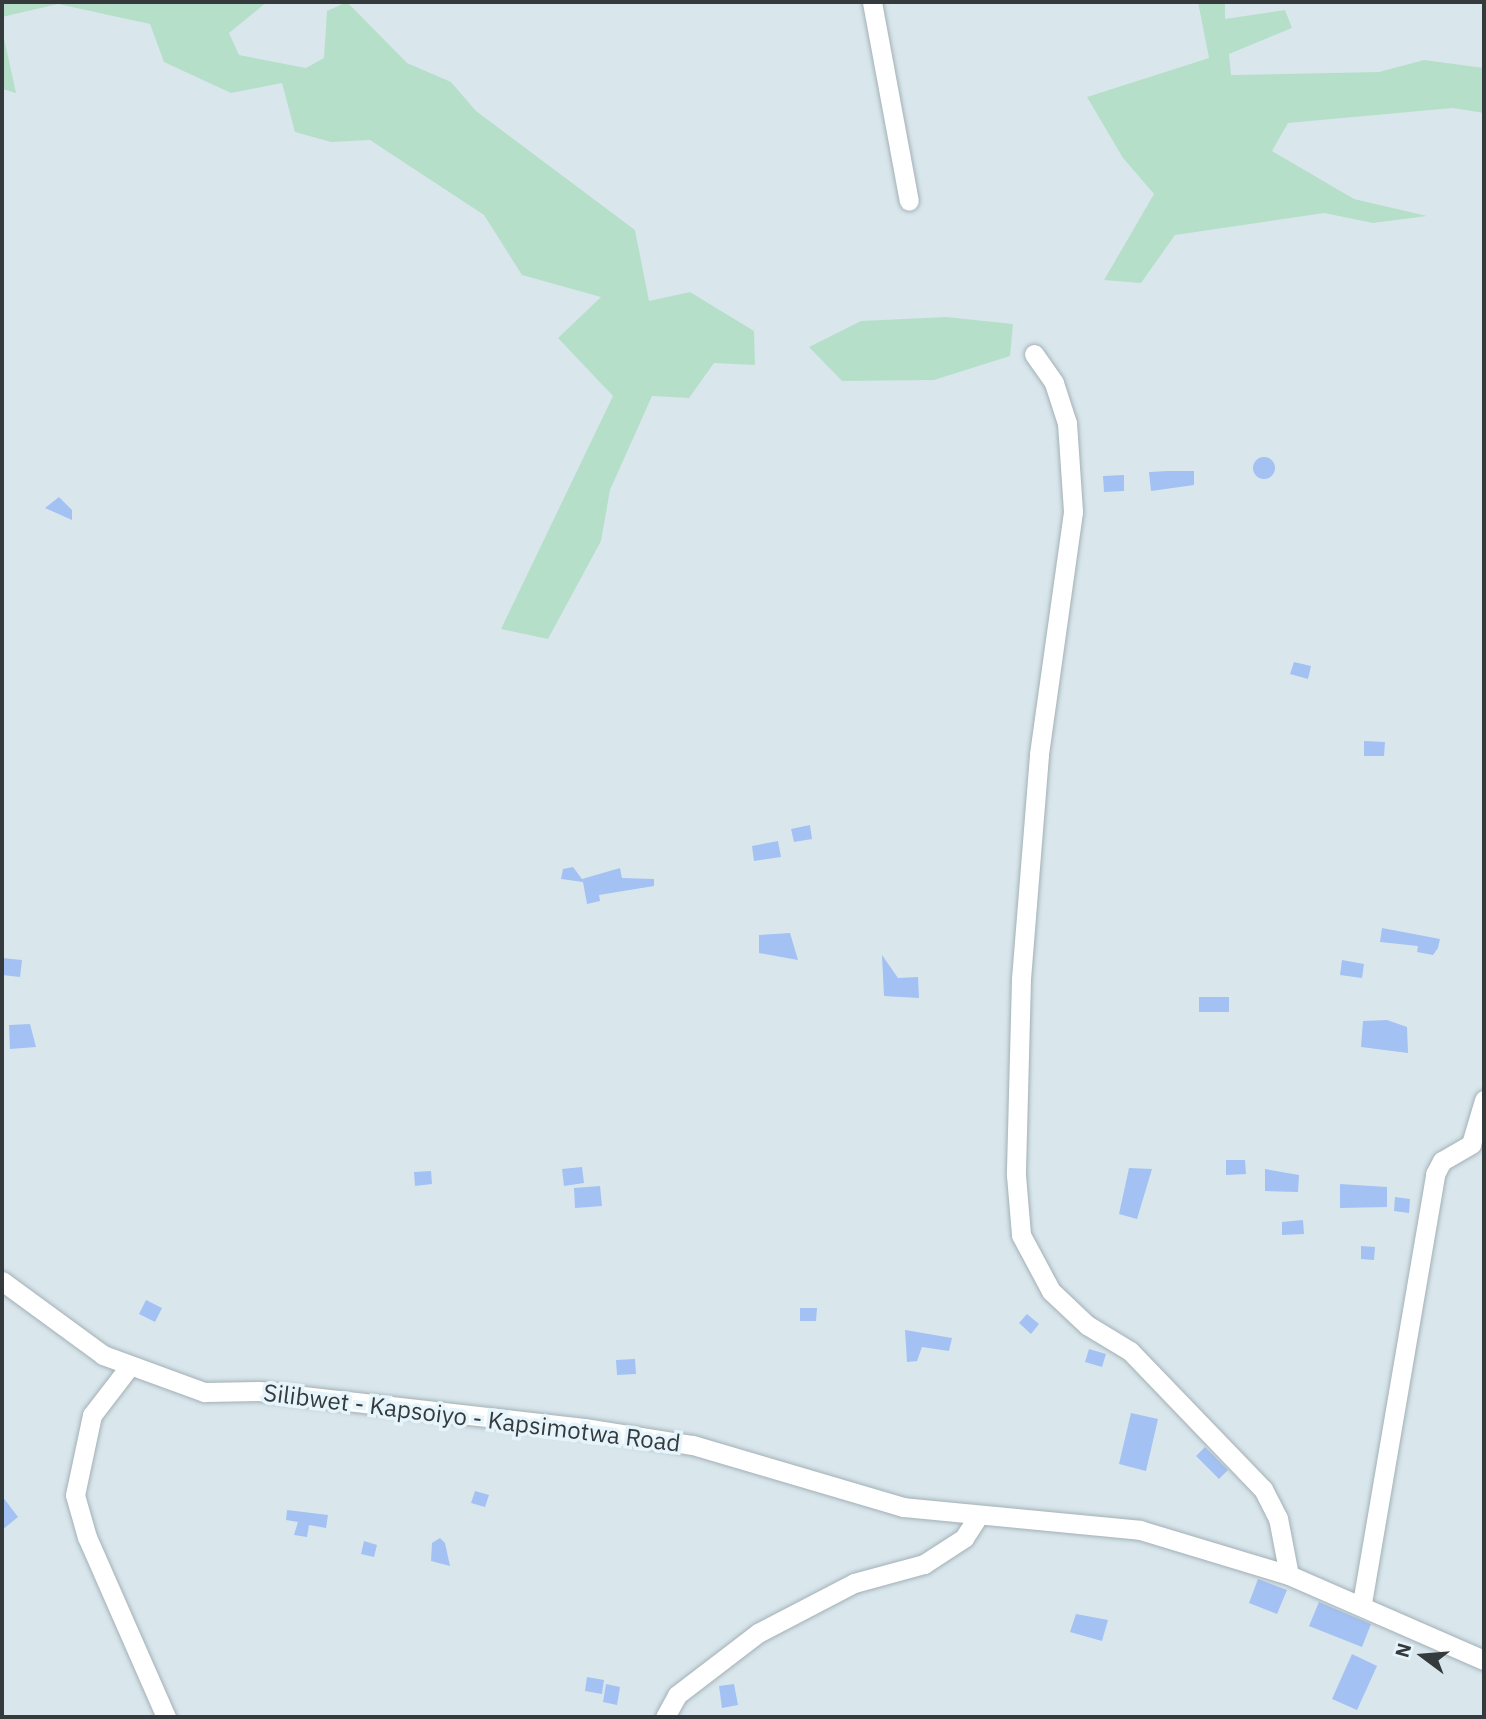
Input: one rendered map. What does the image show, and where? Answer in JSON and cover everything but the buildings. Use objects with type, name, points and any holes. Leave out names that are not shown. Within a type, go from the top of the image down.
[{"type":"street","points":[[872,2],[909,201]]},
{"type":"street","points":[[1034,354],[1054,383],[1067,423],[1073,512],[1039,755],[1021,979],[1016,1175],[1021,1235],[1051,1291],[1087,1325],[1130,1351],[1263,1489],[1278,1518],[1289,1574]]},
{"type":"street","points":[[1362,1603],[1435,1174],[1442,1161],[1471,1144],[1484,1100]]},
{"type":"street","name":"Silibwet - Kapsoiyo - Kapsimotwa Road","points":[[2,1281],[103,1355],[129,1367],[204,1392],[259,1391],[693,1445],[904,1507],[1140,1530],[1289,1574],[1362,1603],[1484,1660]]},
{"type":"street","points":[[129,1367],[92,1415],[75,1495],[166,1717]]},
{"type":"street","points":[[666,1717],[677,1695],[758,1633],[853,1583],[924,1564],[964,1538],[979,1515]]},
{"type":"green space","points":[[2,2],[267,2],[229,33],[239,55],[306,68],[324,58],[327,11],[347,2],[407,63],[451,82],[476,111],[635,230],[649,301],[690,292],[754,331],[755,365],[714,363],[689,398],[652,396],[610,490],[601,541],[548,639],[501,629],[613,396],[558,338],[601,297],[522,275],[484,215],[370,140],[331,142],[295,132],[282,83],[231,93],[164,62],[150,24],[58,4],[2,17]]},
{"type":"green space","points":[[1198,2],[1225,2],[1225,19],[1285,10],[1292,28],[1229,54],[1231,75],[1379,72],[1424,60],[1484,68],[1484,113],[1453,108],[1288,123],[1272,151],[1354,199],[1427,216],[1373,223],[1324,213],[1175,235],[1141,283],[1104,280],[1154,194],[1123,158],[1087,97],[1209,58]]},
{"type":"green space","points":[[2,29],[16,93],[2,89]]},
{"type":"green space","points":[[946,317],[1013,324],[1010,356],[934,380],[842,381],[809,347],[861,321]]}]
